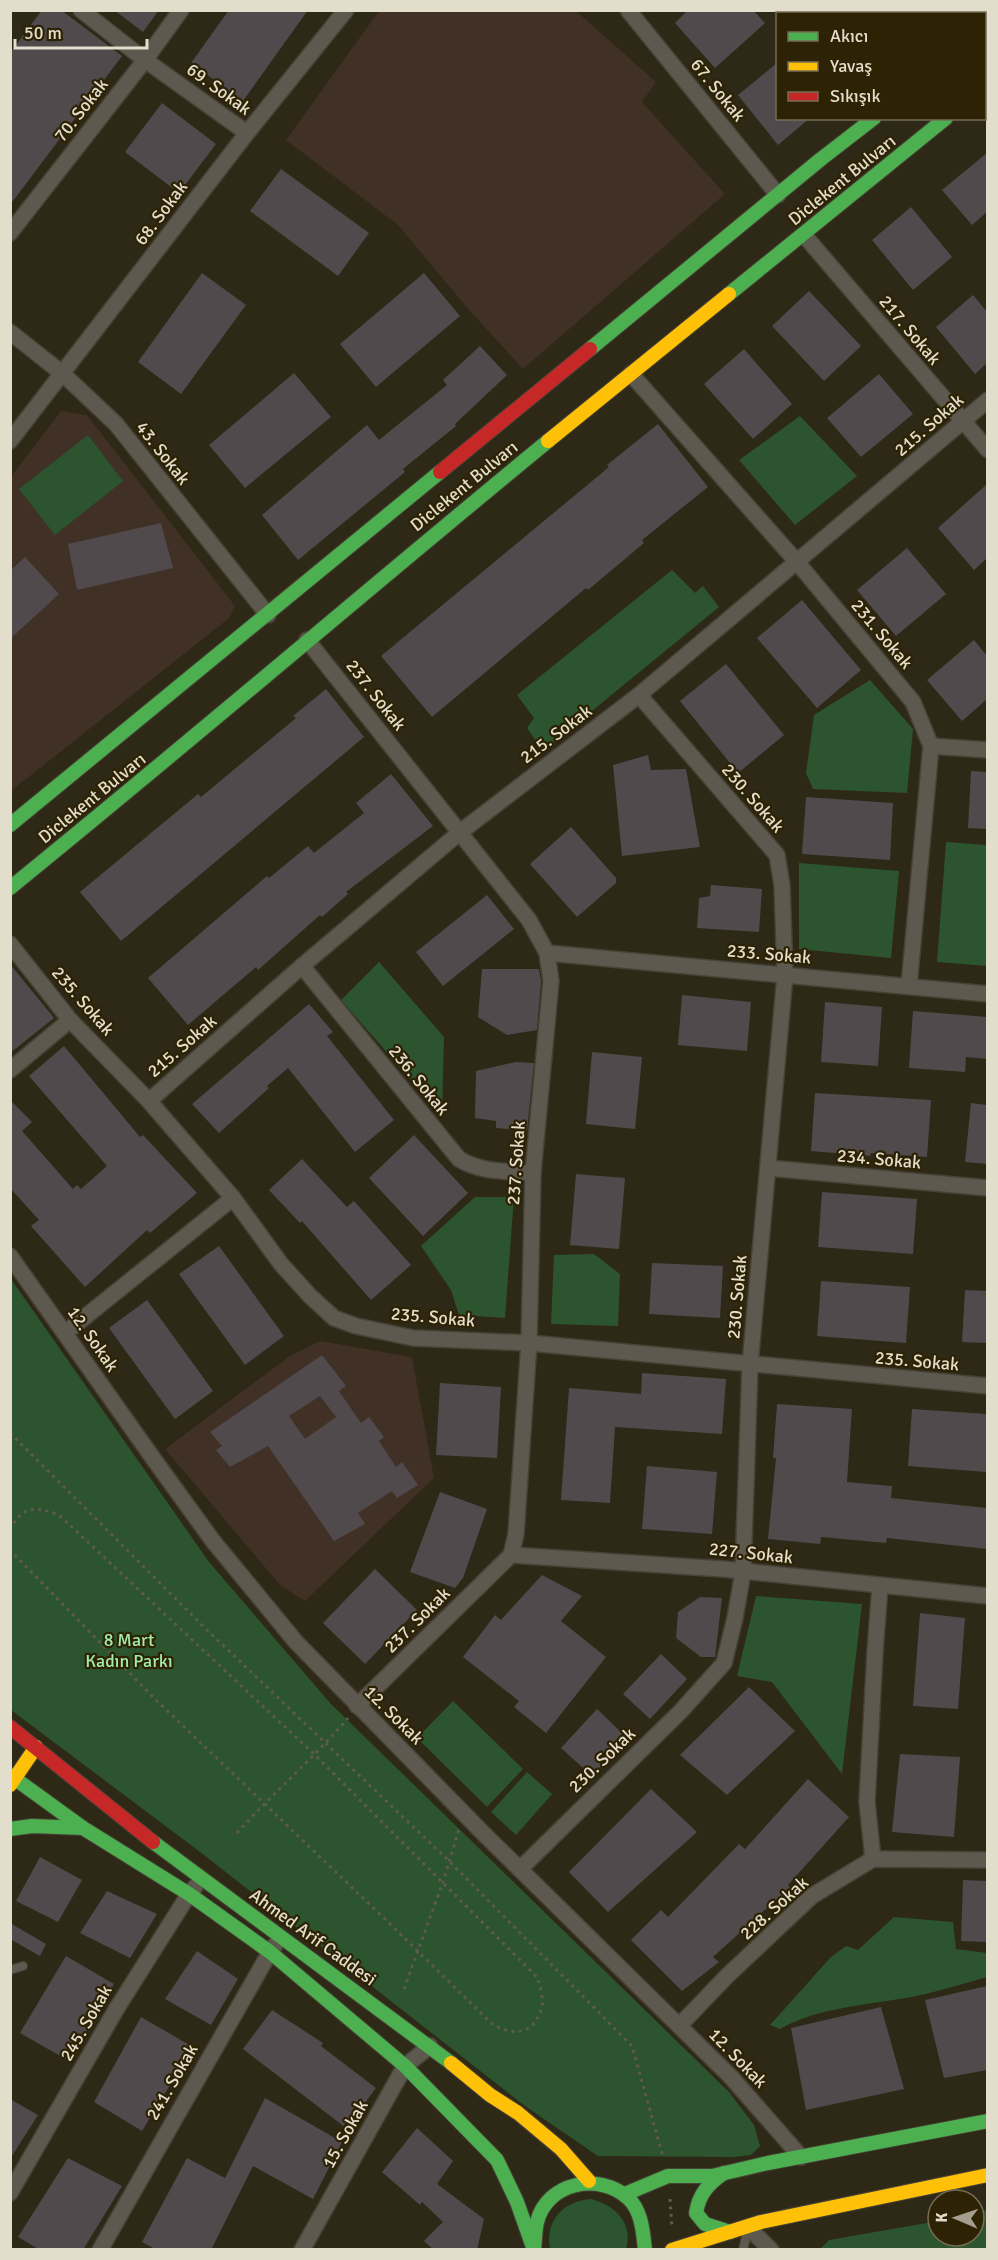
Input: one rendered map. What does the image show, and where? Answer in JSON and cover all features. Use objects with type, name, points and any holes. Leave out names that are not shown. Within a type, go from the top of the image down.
[{"type":"main road","name":"Diclekent Bulvarı","points":[[10,825],[872,120]]},
{"type":"main road","name":"Diclekent Bulvarı","points":[[10,888],[172,756],[308,639],[944,120]]},
{"type":"main road","name":"Ahmed Arif Caddesi","points":[[15,1730],[134,1828],[430,2046],[490,2095],[542,2132],[561,2149],[589,2181]]},
{"type":"main road","points":[[10,1748],[15,1730]]},
{"type":"main road","points":[[12,1780],[36,1747]]},
{"type":"main road","name":"Ahmed Arif Caddesi","points":[[12,1780],[83,1828],[189,1894],[270,1952],[405,2066],[497,2160],[517,2202],[534,2250]]},
{"type":"main road","points":[[10,1829],[32,1826],[83,1828]]},
{"type":"main road","points":[[625,2194],[668,2176],[724,2173],[987,2121]]},
{"type":"main road","points":[[724,2173],[710,2182],[702,2192],[697,2202],[696,2214],[705,2224],[730,2232]]},
{"type":"main road","points":[[673,2249],[748,2227],[987,2175]]},
{"type":"main road","points":[[534,2250],[533,2236],[536,2219],[544,2204],[556,2192],[572,2184],[589,2181],[608,2185],[625,2194],[636,2206],[643,2220],[646,2235],[645,2250]]},
{"type":"street","name":"69. Sokak","points":[[81,10],[145,60],[247,133]]},
{"type":"street","name":"70. Sokak","points":[[10,233],[145,60],[181,10]]},
{"type":"street","name":"68. Sokak","points":[[10,441],[247,133],[346,10]]},
{"type":"street","name":"67. Sokak","points":[[630,11],[778,195]]},
{"type":"street","name":"217. Sokak","points":[[804,235],[987,450]]},
{"type":"street","name":"43. Sokak","points":[[10,332],[63,374],[116,424],[267,615]]},
{"type":"street","name":"231. Sokak","points":[[631,374],[797,562],[913,702],[931,747],[909,986]]},
{"type":"street","name":"215. Sokak","points":[[149,1101],[459,832],[639,695],[987,400]]},
{"type":"street","name":"237. Sokak","points":[[308,639],[529,920],[547,953],[551,981],[533,1173],[529,1343],[516,1534],[511,1555],[357,1706]]},
{"type":"street","name":"230. Sokak","points":[[520,1869],[681,1711],[724,1663],[735,1618],[742,1572],[750,1365],[785,975],[782,885],[777,855],[639,695]]},
{"type":"street","points":[[931,747],[987,750]]},
{"type":"street","name":"235. Sokak","points":[[10,944],[70,1020],[149,1101],[233,1198],[281,1264],[334,1318],[356,1326],[412,1338],[529,1343],[987,1386]]},
{"type":"street","name":"233. Sokak","points":[[547,953],[987,993]]},
{"type":"street","name":"236. Sokak","points":[[302,966],[459,1159],[472,1167],[533,1173]]},
{"type":"street","points":[[10,1070],[70,1020]]},
{"type":"street","name":"234. Sokak","points":[[768,1168],[987,1188]]},
{"type":"street","points":[[65,1333],[233,1198]]},
{"type":"street","name":"12. Sokak","points":[[10,1256],[213,1541],[296,1642],[464,1814],[731,2077],[801,2157]]},
{"type":"street","name":"227. Sokak","points":[[511,1555],[742,1572],[987,1596]]},
{"type":"street","points":[[880,1586],[867,1802],[873,1859],[987,1860]]},
{"type":"street","name":"228. Sokak","points":[[679,2026],[727,1976],[812,1896],[873,1859]]},
{"type":"street","name":"245. Sokak","points":[[10,2193],[117,2008],[189,1894],[203,1879]]},
{"type":"street","name":"241. Sokak","points":[[100,2250],[270,1952],[283,1937]]},
{"type":"street","name":"15. Sokak","points":[[302,2250],[405,2066],[430,2046]]},
{"type":"street","points":[[748,2227],[771,2250]]},
{"type":"lane","points":[[10,1970],[23,1966]]},
{"type":"lane","points":[[743,2250],[748,2227]]},
{"type":"path","points":[[10,1433],[206,1629],[449,1861],[632,2046],[668,2176],[673,2249]]},
{"type":"path","points":[[10,1530],[23,1513],[34,1508],[59,1515],[315,1755],[537,1977],[542,1995],[542,2009],[535,2022],[528,2029],[514,2032],[503,2031],[491,2024],[156,1700],[10,1550]]},
{"type":"path","points":[[237,1833],[264,1803],[326,1744],[357,1706]]},
{"type":"path","points":[[404,1989],[464,1814]]},
{"type":"shaded area","points":[[379,11],[576,11],[656,82],[642,102],[725,194],[523,369],[469,310],[398,225],[286,140]]},
{"type":"shaded area","points":[[61,411],[87,415],[235,606],[228,619],[11,791],[10,478]]},
{"type":"shaded area","points":[[320,1341],[412,1357],[434,1478],[305,1601],[280,1585],[165,1449],[290,1356]]},
{"type":"green space","points":[[800,416],[857,476],[795,525],[739,460]]},
{"type":"green space","points":[[88,435],[123,481],[55,535],[19,489]]},
{"type":"green space","points":[[672,570],[695,593],[703,586],[719,607],[543,751],[527,728],[534,718],[517,695]]},
{"type":"green space","points":[[870,680],[913,729],[907,793],[813,789],[806,773],[814,715]]},
{"type":"green space","points":[[946,842],[987,845],[987,966],[937,962]]},
{"type":"green space","points":[[799,863],[899,871],[891,958],[799,949]]},
{"type":"green space","points":[[379,962],[444,1037],[442,1115],[341,1000]]},
{"type":"green space","points":[[475,1197],[514,1197],[505,1318],[459,1315],[451,1290],[421,1246]]},
{"type":"green space","points":[[594,1254],[620,1274],[618,1326],[551,1324],[554,1255]]},
{"type":"green space","name":"8 Mart Kadın Parkı","points":[[11,1279],[209,1562],[331,1704],[729,2092],[754,2125],[760,2146],[751,2155],[734,2157],[598,2156],[525,2106],[204,1855],[11,1710]]},
{"type":"green space","points":[[756,1596],[862,1604],[842,1774],[772,1682],[737,1676]]},
{"type":"green space","points":[[453,1701],[523,1769],[487,1807],[417,1738]]},
{"type":"green space","points":[[527,1772],[552,1794],[516,1835],[491,1812]]},
{"type":"green space","points":[[894,1917],[953,1922],[956,1949],[987,1953],[987,1977],[921,1995],[827,2011],[780,2029],[770,2025],[831,1957],[846,1946],[858,1950]]},
{"type":"green space","points":[[590,2199],[607,2205],[620,2216],[627,2231],[626,2249],[550,2249],[550,2230],[558,2215],[571,2204]]},
{"type":"green space","points":[[986,2210],[987,2249],[820,2249],[829,2240],[926,2223],[926,2248],[986,2248]]},
{"type":"building","points":[[42,10],[61,10],[122,56],[10,205],[10,53]]},
{"type":"building","points":[[114,10],[159,10],[143,32]]},
{"type":"building","points":[[229,10],[308,10],[243,101],[191,63]]},
{"type":"building","points":[[688,10],[753,10],[765,23],[715,68],[675,23]]},
{"type":"building","points":[[776,64],[776,120],[808,120],[778,145],[738,95]]},
{"type":"building","points":[[162,103],[216,144],[179,193],[125,152]]},
{"type":"building","points":[[987,153],[987,212],[972,225],[942,190]]},
{"type":"building","points":[[281,169],[369,233],[338,276],[250,211]]},
{"type":"building","points":[[911,207],[952,257],[913,290],[872,240]]},
{"type":"building","points":[[202,273],[246,305],[181,394],[138,362]]},
{"type":"building","points":[[424,273],[460,316],[376,387],[340,344]]},
{"type":"building","points":[[809,291],[861,346],[824,381],[772,326]]},
{"type":"building","points":[[973,295],[987,312],[987,363],[975,374],[936,327]]},
{"type":"building","points":[[480,346],[507,375],[455,424],[456,426],[403,469],[405,472],[298,560],[262,515],[367,425],[379,440],[447,385],[443,380]]},
{"type":"building","points":[[744,349],[792,404],[753,439],[704,384]]},
{"type":"building","points":[[294,373],[331,417],[245,488],[209,445]]},
{"type":"building","points":[[879,374],[913,414],[861,457],[827,418]]},
{"type":"building","points":[[658,424],[708,487],[642,540],[644,543],[588,590],[586,588],[432,717],[381,656]]},
{"type":"building","points":[[987,484],[987,558],[974,570],[938,528]]},
{"type":"building","points":[[161,523],[173,568],[77,590],[68,544]]},
{"type":"building","points":[[907,548],[946,594],[896,636],[857,590]]},
{"type":"building","points":[[25,557],[59,594],[10,639],[10,571]]},
{"type":"building","points":[[802,600],[861,670],[817,708],[757,638]]},
{"type":"building","points":[[974,640],[987,656],[987,699],[962,721],[927,680]]},
{"type":"building","points":[[726,664],[784,735],[738,773],[680,701]]},
{"type":"building","points":[[326,689],[364,737],[121,941],[80,892],[198,794],[201,797],[296,718],[293,716]]},
{"type":"building","points":[[648,755],[651,770],[686,769],[700,847],[622,856],[613,765]]},
{"type":"building","points":[[971,771],[987,772],[987,829],[968,828]]},
{"type":"building","points":[[391,774],[433,826],[346,892],[348,894],[322,917],[320,915],[258,970],[256,967],[188,1025],[148,978],[267,876],[269,878],[308,846],[314,853],[364,813],[356,803]]},
{"type":"building","points":[[806,797],[893,803],[890,860],[802,854]]},
{"type":"building","points":[[571,827],[616,878],[616,883],[577,917],[530,864]]},
{"type":"building","points":[[711,885],[762,889],[759,932],[697,928],[699,898],[710,896]]},
{"type":"building","points":[[487,895],[514,929],[443,986],[416,952]]},
{"type":"building","points":[[10,964],[54,1018],[10,1053]]},
{"type":"building","points":[[482,969],[539,969],[541,981],[537,1030],[507,1035],[478,1017]]},
{"type":"building","points":[[682,995],[751,1002],[747,1051],[678,1045]]},
{"type":"building","points":[[825,1002],[882,1007],[878,1066],[821,1062]]},
{"type":"building","points":[[309,1004],[333,1032],[327,1036],[394,1120],[355,1152],[288,1068],[219,1133],[192,1104]]},
{"type":"building","points":[[913,1011],[987,1017],[987,1059],[966,1057],[965,1072],[909,1068]]},
{"type":"building","points":[[64,1046],[140,1137],[143,1135],[197,1193],[150,1233],[147,1230],[85,1287],[31,1226],[39,1220],[10,1188],[10,1100],[32,1122],[22,1131],[73,1189],[77,1185],[81,1189],[107,1166],[29,1076]]},
{"type":"building","points":[[592,1052],[642,1057],[635,1129],[586,1124]]},
{"type":"building","points":[[516,1062],[534,1063],[527,1131],[496,1128],[496,1121],[475,1118],[476,1071]]},
{"type":"building","points":[[815,1093],[931,1100],[927,1157],[871,1153],[870,1156],[811,1151]]},
{"type":"building","points":[[971,1103],[987,1105],[987,1164],[965,1162]]},
{"type":"building","points":[[414,1135],[468,1193],[423,1236],[369,1178]]},
{"type":"building","points":[[302,1159],[347,1207],[354,1201],[411,1265],[371,1300],[302,1221],[300,1223],[269,1190]]},
{"type":"building","points":[[576,1174],[625,1178],[619,1249],[570,1245]]},
{"type":"building","points":[[822,1192],[917,1199],[913,1254],[818,1247]]},
{"type":"building","points":[[219,1246],[284,1336],[245,1365],[179,1274]]},
{"type":"building","points":[[652,1263],[723,1266],[720,1318],[649,1314]]},
{"type":"building","points":[[821,1281],[910,1287],[906,1343],[817,1336]]},
{"type":"building","points":[[965,1290],[987,1291],[987,1343],[962,1342]]},
{"type":"building","points":[[147,1300],[213,1391],[175,1419],[109,1328]]},
{"type":"building","points":[[322,1355],[346,1386],[339,1391],[361,1423],[369,1417],[384,1437],[379,1441],[396,1467],[402,1462],[418,1485],[397,1498],[392,1491],[358,1513],[365,1524],[334,1541],[268,1446],[230,1467],[216,1450],[222,1446],[210,1432]],"holes":[[[320,1396],[336,1417],[305,1439],[289,1416]]]},
{"type":"building","points":[[642,1373],[726,1379],[722,1434],[615,1427],[610,1503],[561,1500],[569,1388],[641,1394]]},
{"type":"building","points":[[440,1383],[501,1387],[497,1458],[436,1455]]},
{"type":"building","points":[[777,1404],[852,1409],[847,1482],[892,1486],[891,1498],[987,1508],[987,1549],[887,1538],[886,1543],[821,1537],[820,1544],[768,1539],[776,1458],[773,1458]]},
{"type":"building","points":[[912,1409],[987,1414],[987,1472],[908,1466]]},
{"type":"building","points":[[647,1466],[717,1472],[712,1534],[642,1529]]},
{"type":"building","points":[[440,1492],[487,1509],[463,1578],[455,1588],[410,1572]]},
{"type":"building","points":[[375,1569],[417,1610],[365,1664],[323,1623]]},
{"type":"building","points":[[542,1575],[582,1596],[561,1621],[606,1657],[546,1733],[514,1707],[519,1701],[463,1657],[495,1615],[501,1620]]},
{"type":"building","points":[[700,1597],[722,1598],[715,1657],[701,1657],[676,1638],[678,1612]]},
{"type":"building","points":[[920,1613],[965,1618],[958,1709],[913,1706]]},
{"type":"building","points":[[661,1654],[687,1679],[650,1719],[623,1694]]},
{"type":"building","points":[[749,1687],[795,1731],[727,1795],[680,1755]]},
{"type":"building","points":[[597,1709],[627,1738],[592,1776],[561,1748]]},
{"type":"building","points":[[900,1754],[960,1757],[954,1837],[892,1832]]},
{"type":"building","points":[[808,1779],[849,1817],[788,1885],[790,1887],[713,1957],[719,1962],[682,1991],[631,1940],[661,1910],[668,1917],[739,1844],[745,1849]]},
{"type":"building","points":[[651,1789],[697,1832],[608,1912],[569,1872]]},
{"type":"building","points":[[40,1857],[82,1880],[58,1922],[16,1901]]},
{"type":"building","points":[[963,1880],[987,1881],[987,1942],[961,1941]]},
{"type":"building","points":[[107,1891],[157,1914],[130,1958],[80,1933]]},
{"type":"building","points":[[10,1923],[46,1944],[40,1956],[10,1939]]},
{"type":"building","points":[[197,1951],[238,1979],[211,2025],[165,1999]]},
{"type":"building","points":[[66,1956],[114,1984],[69,2061],[20,2033]]},
{"type":"building","points":[[987,1986],[987,2070],[944,2078],[925,2000]]},
{"type":"building","points":[[881,2007],[904,2089],[806,2110],[791,2028]]},
{"type":"building","points":[[272,2010],[323,2043],[321,2046],[376,2088],[346,2128],[243,2049]]},
{"type":"building","points":[[141,2017],[193,2047],[142,2131],[94,2102]]},
{"type":"building","points":[[265,2098],[342,2142],[313,2199],[253,2166],[211,2250],[157,2250],[142,2242],[187,2158],[225,2178]]},
{"type":"building","points":[[10,2099],[38,2115],[10,2159]]},
{"type":"building","points":[[417,2128],[453,2161],[437,2184],[484,2219],[477,2250],[434,2250],[424,2241],[443,2222],[422,2202],[420,2205],[382,2172]]},
{"type":"building","points":[[68,2158],[122,2186],[83,2250],[40,2250],[18,2237]]},
{"type":"traffic: fast","points":[[590,349],[871,120]]},
{"type":"traffic: fast","points":[[729,294],[944,120]]},
{"type":"traffic: fast","points":[[10,888],[548,441]]},
{"type":"traffic: fast","points":[[10,825],[440,472]]},
{"type":"traffic: fast","points":[[10,1775],[83,1828],[189,1894],[270,1952],[405,2066],[497,2160],[517,2202],[534,2250]]},
{"type":"traffic: fast","points":[[10,1829],[32,1826],[83,1828]]},
{"type":"traffic: fast","points":[[153,1842],[451,2063]]},
{"type":"traffic: fast","points":[[625,2194],[668,2176],[712,2176],[768,2163],[988,2121]]},
{"type":"traffic: fast","points":[[724,2173],[705,2190],[699,2200],[696,2213],[705,2224],[730,2232]]},
{"type":"traffic: fast","points":[[534,2250],[537,2222],[543,2208],[551,2198],[575,2185],[589,2184],[603,2185],[616,2190],[633,2203],[641,2222],[645,2250]]},
{"type":"traffic: slow","points":[[548,441],[729,294]]},
{"type":"traffic: slow","points":[[10,1785],[36,1747]]},
{"type":"traffic: slow","points":[[451,2063],[490,2095],[518,2113],[561,2149],[589,2181]]},
{"type":"traffic: slow","points":[[672,2250],[761,2222],[988,2175]]},
{"type":"traffic: jam","points":[[440,472],[590,349]]},
{"type":"traffic: jam","points":[[10,1727],[153,1842]]}]
